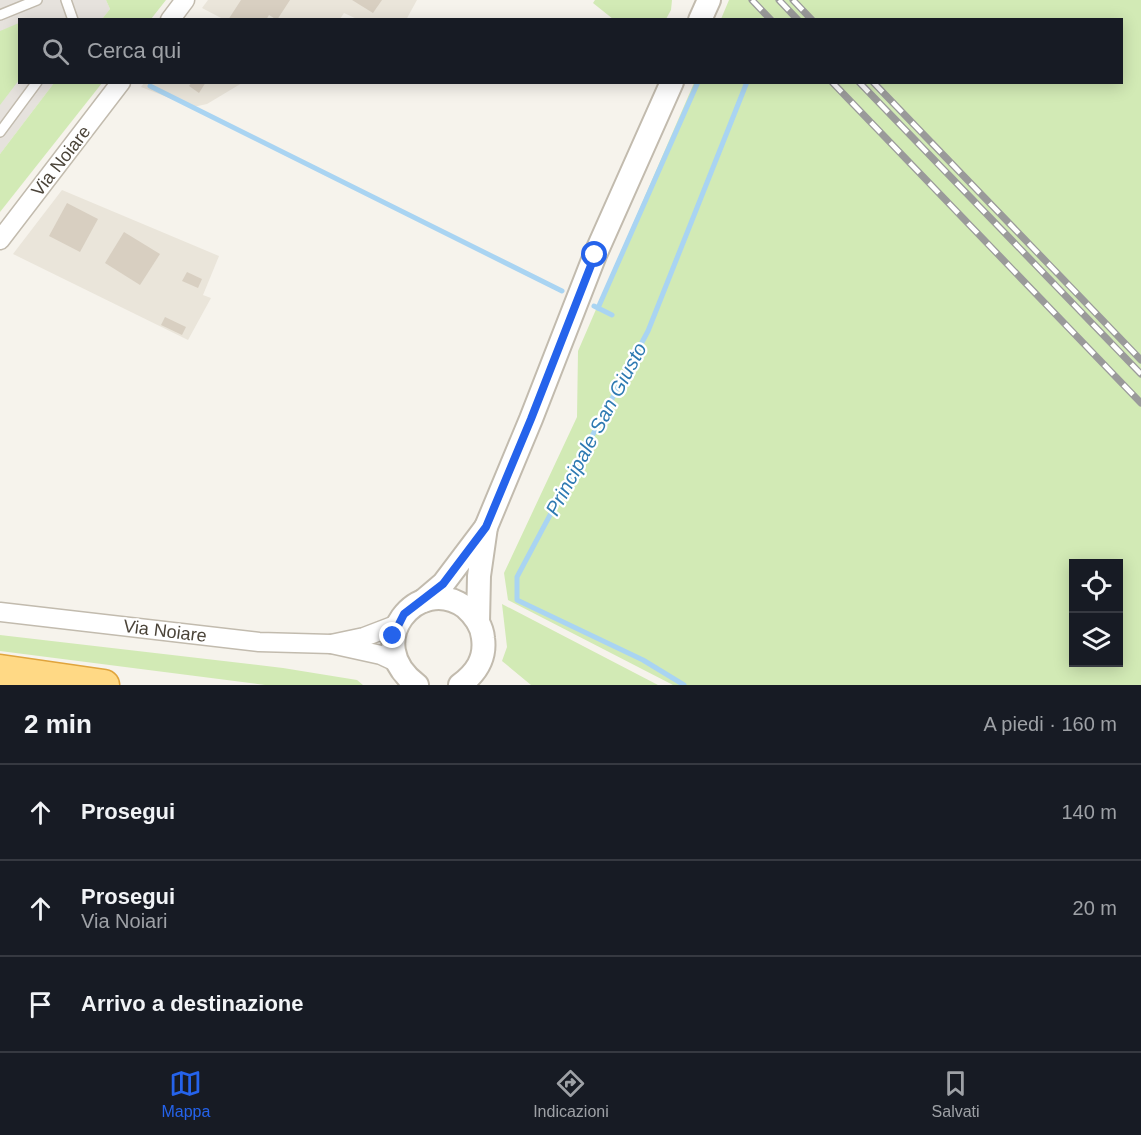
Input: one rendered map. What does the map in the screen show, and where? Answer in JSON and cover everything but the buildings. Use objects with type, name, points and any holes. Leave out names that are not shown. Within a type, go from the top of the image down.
[{"type":"highway","points":[[0,670],[104,685]]},
{"type":"street","points":[[172,18],[185,0]]},
{"type":"street","points":[[701,18],[709,0]]},
{"type":"street","name":"Via Noiare","points":[[0,240],[119,84]]},
{"type":"street","points":[[478,622],[478,579],[486,527],[595,255],[671,84]]},
{"type":"street","points":[[417,685],[404,675],[396,662],[393,636],[398,624],[404,614],[423,602],[443,584],[486,527]]},
{"type":"street","points":[[423,602],[435,599],[460,604],[471,612],[478,622],[483,636],[484,650],[480,664],[472,676],[460,685]]},
{"type":"street","name":"Via Noiare","points":[[0,612],[259,642],[331,644],[381,655],[396,662]]},
{"type":"street","name":"Via Noiare","points":[[331,644],[364,637],[398,624]]},
{"type":"lane","points":[[0,15],[37,0]]},
{"type":"lane","points":[[66,0],[72,18]]},
{"type":"lane","points":[[0,132],[36,84]]},
{"type":"shaded area","points":[[0,0],[106,0],[110,9],[103,18],[18,18],[18,84],[53,84],[0,154]]},
{"type":"shaded area","points":[[208,0],[417,0],[407,18],[355,18],[344,13],[341,18],[221,18],[202,8]]},
{"type":"shaded area","points":[[143,84],[240,84],[207,104],[193,107],[141,87]]},
{"type":"shaded area","points":[[62,190],[219,256],[203,295],[211,298],[188,340],[13,254]]},
{"type":"green space","points":[[106,0],[166,0],[152,18],[103,18],[110,9]]},
{"type":"green space","points":[[595,0],[672,0],[671,10],[667,18],[612,18],[593,3]]},
{"type":"green space","points":[[729,0],[1141,0],[1141,685],[673,685],[508,600],[504,573],[577,417],[578,351],[694,84],[1123,84],[1123,18],[721,18]]},
{"type":"green space","points":[[18,23],[18,81],[0,105],[0,31]]},
{"type":"green space","points":[[53,84],[101,84],[0,212],[0,154]]},
{"type":"green space","points":[[502,604],[658,685],[531,685],[502,661],[507,647]]},
{"type":"green space","points":[[0,635],[283,668],[357,680],[363,685],[265,685],[0,651]]},
{"type":"waterway","points":[[598,308],[697,84]]},
{"type":"waterway","name":"Principale San Giusto","points":[[684,685],[643,660],[517,600],[517,577],[648,331],[746,84]]},
{"type":"waterway","points":[[150,86],[562,291]]},
{"type":"waterway","points":[[594,306],[612,315]]},
{"type":"railway","points":[[752,0],[769,18]]},
{"type":"railway","points":[[779,0],[796,18]]},
{"type":"railway","points":[[793,0],[810,18]]},
{"type":"railway","points":[[834,84],[1141,403]]},
{"type":"railway","points":[[861,84],[1141,374]]},
{"type":"railway","points":[[875,84],[1141,360]]},
{"type":"route","points":[[393,636],[404,614],[423,602],[443,584],[471,550],[486,527],[595,255]]}]
